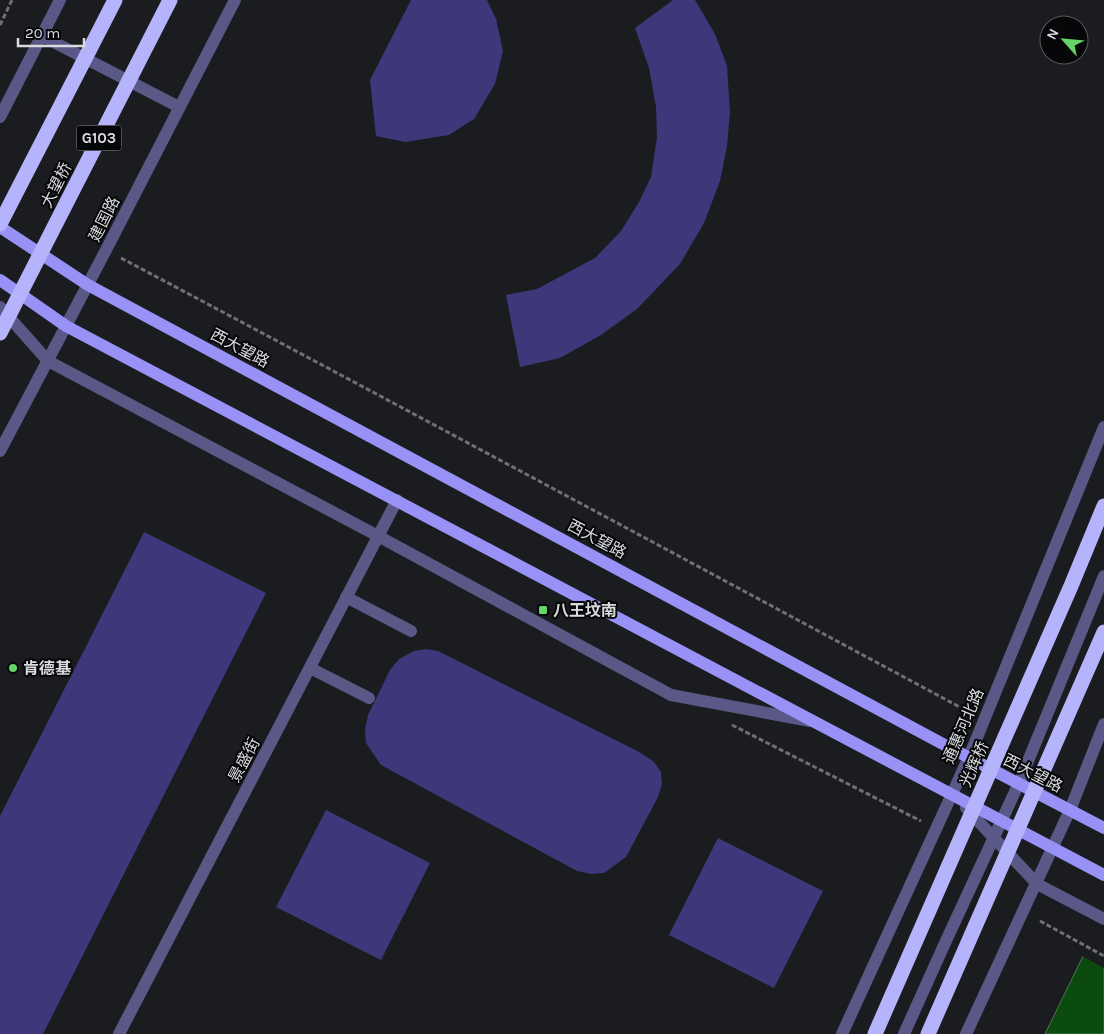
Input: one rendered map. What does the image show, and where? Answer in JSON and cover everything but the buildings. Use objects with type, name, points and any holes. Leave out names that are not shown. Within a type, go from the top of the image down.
[{"type":"highway","name":"大望桥","points":[[0,226],[116,0]]},
{"type":"highway","name":"大望桥","points":[[0,333],[170,0]]},
{"type":"highway","name":"光辉桥","points":[[875,1034],[1071,586],[1104,506]]},
{"type":"highway","points":[[928,1034],[1104,632]]},
{"type":"main road","name":"西大望路","points":[[0,226],[88,285],[1104,828]]},
{"type":"main road","points":[[0,280],[66,326],[1104,875]]},
{"type":"street","points":[[0,117],[60,0]]},
{"type":"street","name":"建国路","points":[[0,452],[234,0]]},
{"type":"street","points":[[42,36],[179,107]]},
{"type":"street","points":[[0,307],[48,361],[671,694],[816,722]]},
{"type":"street","name":"通惠河北路","points":[[842,1034],[969,757],[1104,427]]},
{"type":"street","name":"景盛街","points":[[119,1034],[397,500]]},
{"type":"street","points":[[904,1034],[1019,784],[1104,576]]},
{"type":"street","points":[[346,597],[411,631]]},
{"type":"street","points":[[310,668],[369,698]]},
{"type":"street","points":[[966,1034],[1070,810],[1104,724]]},
{"type":"street","points":[[952,794],[1037,884],[1104,919]]},
{"type":"path","points":[[0,25],[12,0]]},
{"type":"path","points":[[106,250],[984,720]]},
{"type":"path","points":[[725,722],[936,828]]},
{"type":"path","points":[[1040,921],[1104,956]]},
{"type":"shaded area","points":[[1104,913],[1104,1034],[1045,1034]]},
{"type":"pier","points":[[1104,910],[1104,968],[1080,955]]},
{"type":"place","name":"八王坟南","points":[[543,610]]},
{"type":"place","name":"肯德基","points":[[13,668]]}]
